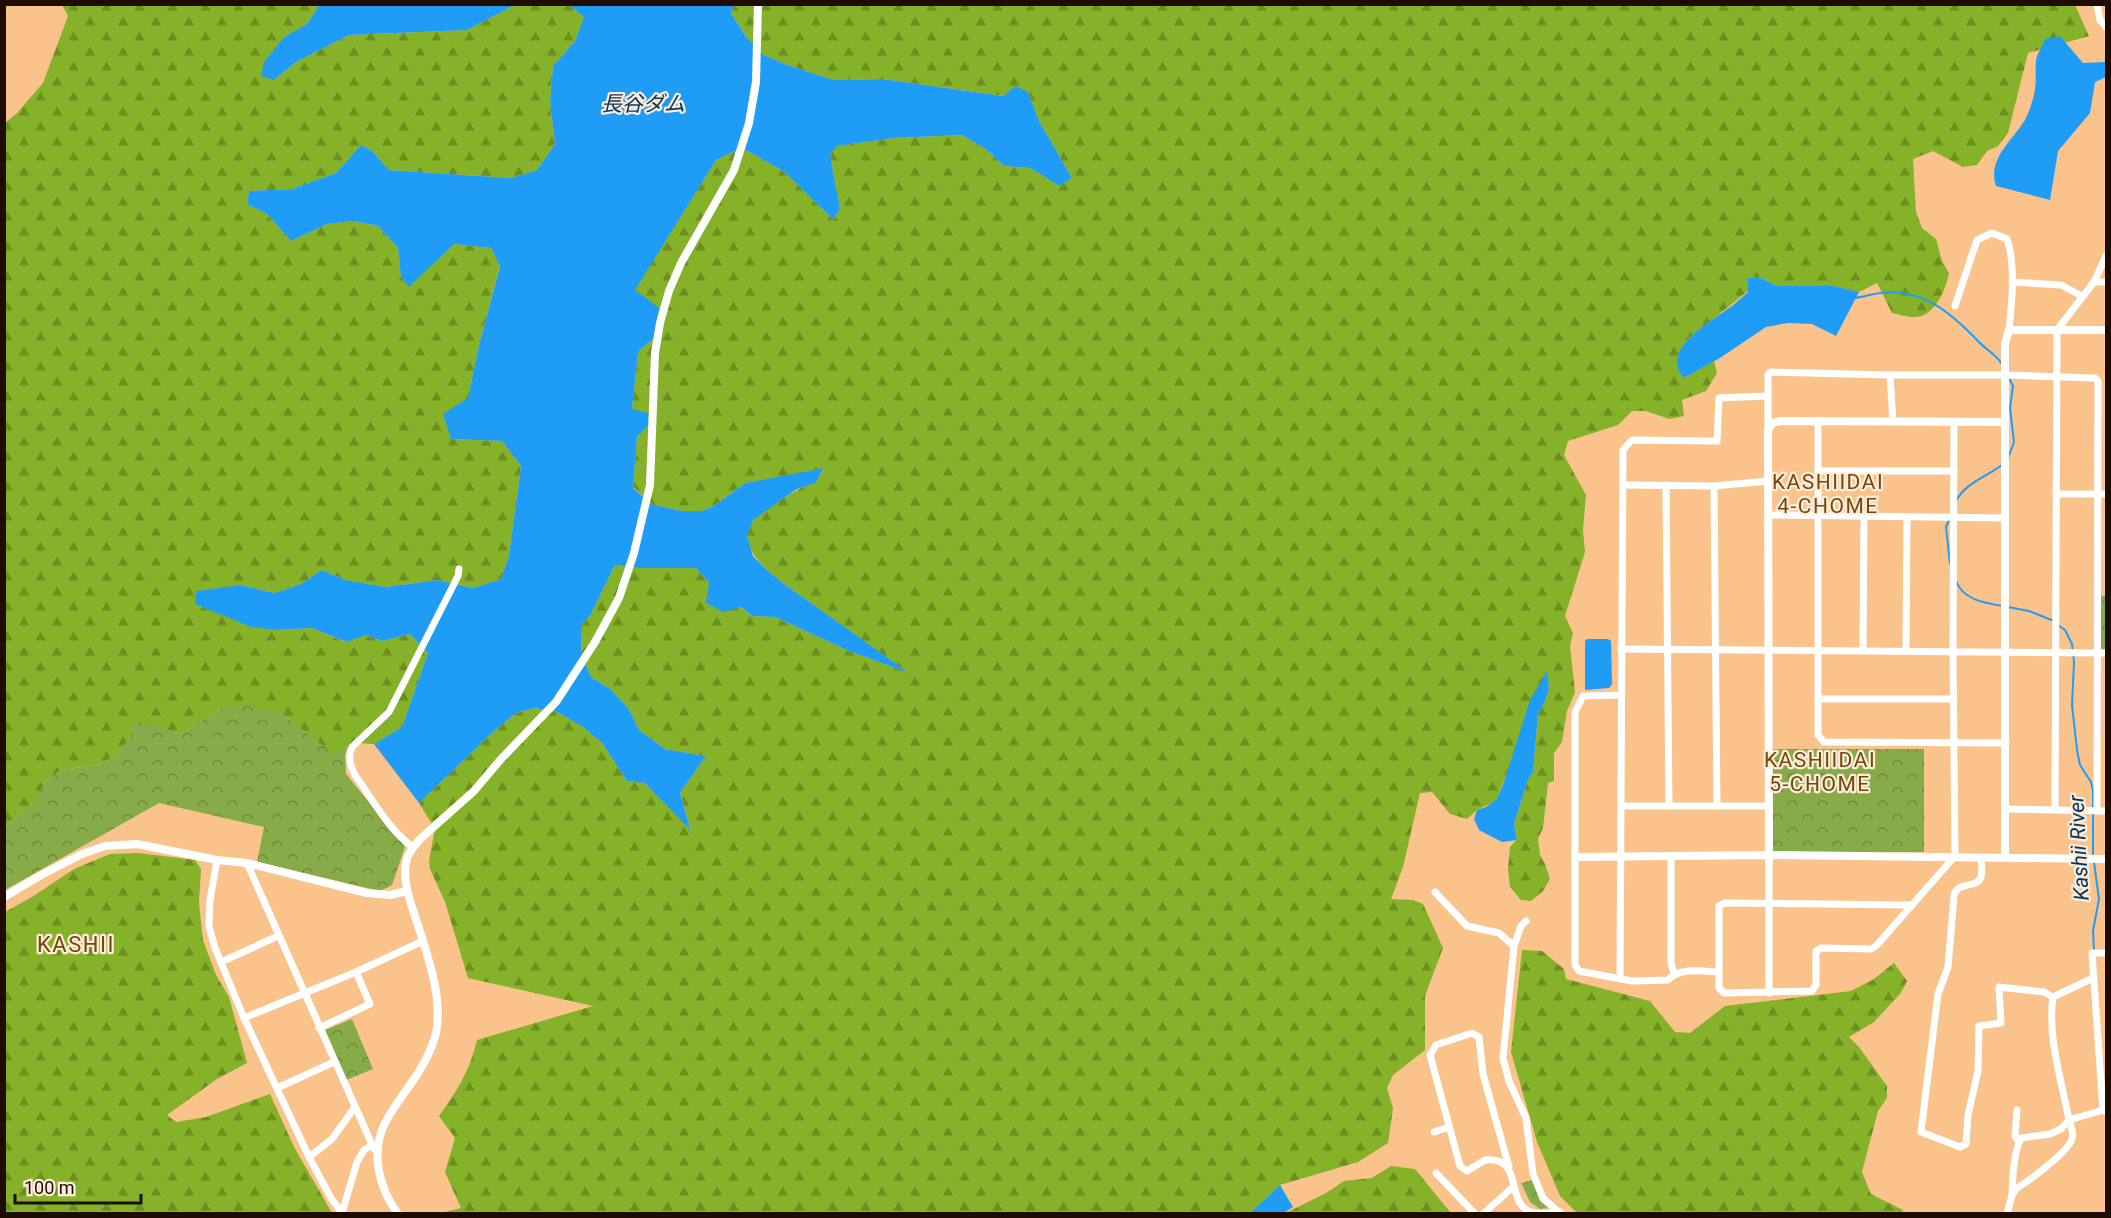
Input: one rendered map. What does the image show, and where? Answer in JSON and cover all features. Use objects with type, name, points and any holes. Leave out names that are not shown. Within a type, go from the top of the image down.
[{"type":"street","points":[[377,1154],[384,1124],[423,1064],[434,1041],[437,1028],[437,994],[407,891],[408,857],[413,847],[474,791],[528,729],[556,702],[595,642],[619,598],[634,553],[650,485],[655,353],[660,323],[669,291],[681,263],[734,170],[749,123],[754,92],[758,4]]},
{"type":"street","points":[[2097,4],[2100,20],[2106,27]]},
{"type":"street","points":[[1955,306],[1977,240],[1992,233],[2007,239],[2011,251],[2012,282],[2009,330],[2005,344],[2005,857]]},
{"type":"street","points":[[2055,809],[2056,330],[2094,282],[2106,256]]},
{"type":"street","points":[[2012,282],[2061,285],[2082,296]]},
{"type":"street","points":[[2094,282],[2106,282]]},
{"type":"street","points":[[2009,330],[2106,330]]},
{"type":"street","points":[[1769,993],[1768,375],[1770,372],[2055,376],[2095,378],[2098,381],[2103,494],[2098,652],[2097,811]]},
{"type":"street","points":[[1890,375],[1893,422]]},
{"type":"street","points":[[1620,978],[1623,450],[1632,440],[1717,441],[1719,398],[1768,396]]},
{"type":"street","points":[[1768,432],[1772,423],[1781,421],[2005,422]]},
{"type":"street","points":[[1818,422],[1818,735],[1824,742],[2006,742]]},
{"type":"street","points":[[1911,905],[1725,903],[1719,906],[1719,988],[1724,993],[1812,991],[1816,985],[1816,951],[1822,948],[1871,948],[1876,946],[1955,856],[1954,423]]},
{"type":"street","points":[[1818,471],[1954,471]]},
{"type":"street","points":[[1623,485],[1714,486],[1768,482]]},
{"type":"street","points":[[1666,486],[1669,806]]},
{"type":"street","points":[[1714,486],[1717,806]]},
{"type":"street","points":[[2056,494],[2103,494]]},
{"type":"street","points":[[1769,516],[2005,518]]},
{"type":"street","points":[[1863,649],[1864,516]]},
{"type":"street","points":[[1906,650],[1907,517]]},
{"type":"street","points":[[413,847],[405,842],[395,830],[355,775],[350,752],[352,747],[377,726],[389,712],[458,572]]},
{"type":"street","points":[[1621,649],[2106,652]]},
{"type":"street","points":[[1620,695],[1583,696],[1575,712],[1575,965],[1580,971],[1632,981],[1668,980],[1674,973],[1718,972]]},
{"type":"street","points":[[1818,699],[1954,699]]},
{"type":"street","points":[[1621,806],[1768,806]]},
{"type":"street","points":[[2005,809],[2106,811]]},
{"type":"street","points":[[4,897],[82,854],[105,846],[137,844],[217,860],[247,863],[367,893],[390,894],[407,891]]},
{"type":"street","points":[[1671,856],[1671,963],[1674,973]]},
{"type":"street","points":[[1575,857],[1955,856],[2106,859]]},
{"type":"street","points":[[1981,857],[1980,880],[1974,884],[1960,886],[1955,891],[1948,967],[1938,994],[1921,1132],[1960,1147],[1966,1144],[1968,1115],[1978,1071],[1979,1026],[2001,1023],[1999,987],[2044,992],[2053,997]]},
{"type":"street","points":[[217,860],[210,900],[209,926],[221,962],[244,1018],[309,1157],[331,1198],[342,1213]]},
{"type":"street","points":[[247,863],[303,993],[377,1154],[382,1183],[398,1214]]},
{"type":"street","points":[[1434,892],[1467,926],[1499,933],[1514,946]]},
{"type":"street","points":[[1526,921],[1521,926],[1514,946],[1503,1058],[1509,1081],[1526,1118],[1533,1174],[1543,1197],[1560,1213]]},
{"type":"street","points":[[221,962],[278,936]]},
{"type":"street","points":[[244,1018],[356,972],[423,941]]},
{"type":"street","points":[[2007,1214],[2012,1195],[2013,1171],[2021,1138],[2050,1134],[2061,1129],[2069,1120],[2105,1111],[2092,978],[2092,953],[2106,953]]},
{"type":"street","points":[[319,1028],[370,1004],[356,972]]},
{"type":"street","points":[[2053,997],[2092,978]]},
{"type":"street","points":[[2012,1195],[2064,1151],[2072,1139],[2073,1131],[2053,1031],[2051,1011],[2053,997]]},
{"type":"street","points":[[1509,1167],[1503,1162],[1491,1159],[1479,1162],[1467,1171],[1460,1166],[1430,1055],[1436,1046],[1472,1033],[1479,1037],[1483,1074],[1509,1167],[1513,1187],[1526,1209],[1535,1213],[1560,1213]]},
{"type":"street","points":[[277,1088],[334,1062]]},
{"type":"street","points":[[309,1157],[332,1139],[355,1107]]},
{"type":"street","points":[[2016,1110],[2015,1136],[2019,1142]]},
{"type":"street","points":[[1434,1132],[1449,1127]]},
{"type":"street","points":[[342,1213],[357,1162],[364,1150],[372,1146]]},
{"type":"street","points":[[1436,1173],[1475,1214]]},
{"type":"street","points":[[1483,1214],[1513,1187]]},
{"type":"green space","points":[[62,5],[319,5],[307,24],[284,37],[274,80],[296,62],[349,35],[467,30],[515,5],[569,5],[584,17],[575,41],[553,66],[550,101],[555,144],[537,170],[511,178],[389,170],[372,151],[361,145],[336,173],[292,189],[249,191],[247,204],[267,214],[291,241],[327,224],[353,221],[378,226],[398,248],[401,278],[454,244],[491,248],[500,265],[479,345],[468,399],[451,439],[502,441],[521,466],[509,555],[501,579],[473,588],[437,580],[385,587],[346,580],[321,570],[301,584],[274,593],[241,585],[196,604],[221,614],[277,630],[312,628],[345,642],[366,635],[382,641],[410,634],[428,653],[402,727],[374,744],[357,743],[333,754],[283,715],[223,707],[181,734],[168,730],[131,735],[121,751],[102,764],[61,770],[47,780],[35,802],[5,827],[5,123],[17,113],[43,83],[68,16]]},
{"type":"green space","points":[[734,5],[2075,5],[2089,36],[2028,53],[2008,133],[1998,146],[1987,151],[1977,165],[1963,167],[1933,151],[1913,159],[1916,212],[1922,228],[1936,239],[1942,261],[1949,273],[1942,294],[1929,312],[1913,317],[1892,313],[1877,283],[1859,292],[1833,286],[1777,286],[1759,277],[1747,278],[1748,291],[1688,339],[1677,357],[1684,378],[1714,361],[1717,373],[1706,391],[1682,400],[1684,416],[1669,419],[1646,411],[1632,411],[1618,425],[1568,441],[1564,455],[1586,495],[1583,530],[1585,552],[1565,616],[1573,633],[1570,646],[1575,692],[1567,711],[1562,742],[1554,753],[1554,781],[1548,783],[1543,828],[1538,838],[1540,855],[1550,879],[1543,891],[1531,901],[1521,900],[1510,887],[1508,869],[1510,847],[1517,839],[1514,824],[1528,780],[1533,772],[1538,714],[1549,688],[1547,672],[1496,801],[1477,810],[1467,819],[1450,814],[1432,792],[1420,793],[1403,867],[1391,899],[1413,900],[1423,904],[1443,948],[1425,996],[1425,1050],[1393,1075],[1387,1088],[1393,1108],[1388,1143],[1358,1162],[1280,1185],[1250,1213],[441,1213],[461,1208],[445,1172],[455,1138],[439,1116],[462,1080],[477,1040],[593,1006],[468,978],[445,902],[430,869],[429,861],[435,829],[419,803],[494,731],[516,713],[535,708],[557,712],[583,727],[602,743],[627,781],[645,783],[691,830],[680,793],[706,756],[665,749],[639,730],[629,709],[610,689],[591,677],[581,653],[582,624],[590,616],[615,565],[637,568],[696,568],[709,583],[752,616],[775,617],[849,651],[907,672],[780,581],[766,569],[749,546],[748,529],[753,520],[766,509],[815,480],[824,469],[745,483],[714,506],[701,511],[683,511],[653,505],[633,487],[637,436],[632,409],[638,352],[655,337],[634,290],[716,160],[742,148],[783,171],[833,219],[840,209],[830,155],[837,146],[894,138],[962,135],[987,150],[1004,166],[1030,168],[1059,186],[1072,178],[1039,121],[1028,92],[1004,96],[883,79],[834,80],[764,55],[747,38],[731,13]]},
{"type":"green space","points":[[2101,596],[2106,596],[2106,649],[2101,649]]},
{"type":"green space","points":[[244,704],[283,715],[333,753],[348,747],[345,755],[346,774],[405,847],[392,885],[380,891],[257,862],[264,827],[159,803],[5,890],[5,827],[35,802],[47,780],[61,770],[102,764],[121,751],[131,735],[133,724],[149,724],[181,734],[223,707]]},
{"type":"green space","points":[[1772,749],[1924,749],[1924,852],[1773,853]]},
{"type":"green space","points":[[139,853],[195,860],[201,869],[199,903],[203,940],[216,975],[229,997],[247,1063],[217,1079],[167,1115],[176,1122],[206,1117],[270,1094],[294,1147],[332,1213],[5,1213],[5,912],[74,869],[110,854]]},
{"type":"green space","points":[[1522,950],[1542,951],[1564,969],[1566,979],[1650,1001],[1675,1032],[1690,1033],[1725,1006],[1851,991],[1874,979],[1894,963],[1907,981],[1900,994],[1874,1022],[1849,1037],[1887,1086],[1887,1098],[1878,1111],[1862,1172],[1871,1194],[1903,1210],[1901,1213],[1577,1213],[1560,1196],[1537,1142],[1511,1052]]},
{"type":"green space","points":[[352,1019],[373,1069],[346,1080],[325,1030]]},
{"type":"green space","points":[[1391,1166],[1415,1169],[1451,1213],[1284,1214],[1326,1193],[1344,1181],[1372,1178]]},
{"type":"green space","points":[[1532,1180],[1540,1201],[1548,1208],[1540,1209],[1530,1202],[1521,1183]]},
{"type":"water","points":[[319,5],[515,5],[467,30],[349,35],[296,62],[274,80],[261,76],[264,62],[284,37],[307,24]]},
{"type":"water","name":"長谷ダム","points":[[569,5],[734,5],[731,13],[747,38],[764,55],[834,80],[883,79],[1003,96],[1016,86],[1028,92],[1039,121],[1072,178],[1059,186],[1030,168],[1004,166],[987,150],[962,135],[894,138],[837,146],[830,155],[840,209],[833,219],[783,171],[742,148],[716,160],[635,290],[659,308],[655,337],[638,352],[632,409],[648,413],[649,425],[637,436],[633,488],[653,505],[683,511],[701,511],[714,506],[745,483],[824,468],[815,483],[797,489],[753,520],[747,536],[753,556],[780,581],[909,673],[849,651],[775,617],[752,616],[741,607],[723,612],[706,603],[709,583],[696,568],[637,568],[615,565],[590,616],[582,624],[581,653],[591,677],[610,689],[629,709],[639,730],[665,749],[706,756],[680,793],[691,831],[645,783],[627,781],[602,743],[583,727],[557,712],[535,708],[516,713],[494,731],[419,803],[374,744],[402,727],[428,653],[410,634],[382,641],[366,635],[346,642],[312,628],[277,630],[251,627],[195,604],[196,591],[241,585],[274,593],[301,584],[321,570],[346,580],[385,587],[437,580],[473,588],[501,579],[509,555],[521,466],[502,441],[451,439],[443,414],[468,398],[500,266],[491,248],[454,244],[409,287],[401,278],[398,248],[378,226],[353,221],[327,224],[291,241],[267,214],[247,204],[249,191],[292,189],[336,173],[361,145],[372,151],[389,170],[511,178],[537,170],[555,144],[550,101],[553,66],[575,41],[584,17]]},
{"type":"water","points":[[2060,36],[2083,63],[2106,62],[2106,77],[2095,82],[2090,113],[2058,151],[2050,200],[1996,186],[1994,176],[2002,151],[2025,120],[2030,109],[2034,97],[2038,54],[2045,39]]},
{"type":"water","points":[[1759,277],[1777,286],[1833,286],[1859,292],[1836,336],[1812,324],[1788,323],[1766,327],[1720,358],[1684,378],[1678,368],[1677,358],[1681,348],[1688,339],[1748,292],[1747,278]]},
{"type":"water","points":[[1587,639],[1611,641],[1612,684],[1609,688],[1585,690],[1585,641]]},
{"type":"water","points":[[1547,671],[1549,688],[1538,714],[1533,772],[1528,780],[1514,824],[1517,840],[1502,842],[1479,830],[1474,819],[1477,810],[1496,800],[1530,700]]},
{"type":"water","points":[[1280,1185],[1293,1207],[1284,1213],[1250,1213]]},
{"type":"waterway","name":"Kashii River","points":[[1854,298],[1896,292],[1923,298],[1958,321],[2001,363]]},
{"type":"waterway","name":"Kashii River","points":[[2008,376],[2013,386],[2010,408],[2014,442],[2008,458]]},
{"type":"waterway","name":"Kashii River","points":[[1956,501],[1971,484],[2003,464]]},
{"type":"waterway","name":"Kashii River","points":[[1949,520],[1946,527],[1950,564]]},
{"type":"waterway","name":"Kashii River","points":[[1956,581],[1969,596],[1982,602],[2003,606]]},
{"type":"waterway","name":"Kashii River","points":[[2008,607],[2029,611],[2054,621]]},
{"type":"waterway","name":"Kashii River","points":[[2058,625],[2065,630],[2072,644],[2074,662],[2072,705],[2077,750],[2080,765],[2091,782],[2093,808]]},
{"type":"waterway","name":"Kashii River","points":[[2093,814],[2093,856]]},
{"type":"waterway","name":"Kashii River","points":[[2094,862],[2099,899],[2093,931],[2094,951]]},
{"type":"district","name":"KASHIIDAI 4-CHOME","points":[[1828,494]]},
{"type":"district","name":"KASHIIDAI 5-CHOME","points":[[1820,772]]},
{"type":"district","name":"KASHII","points":[[76,944]]}]
